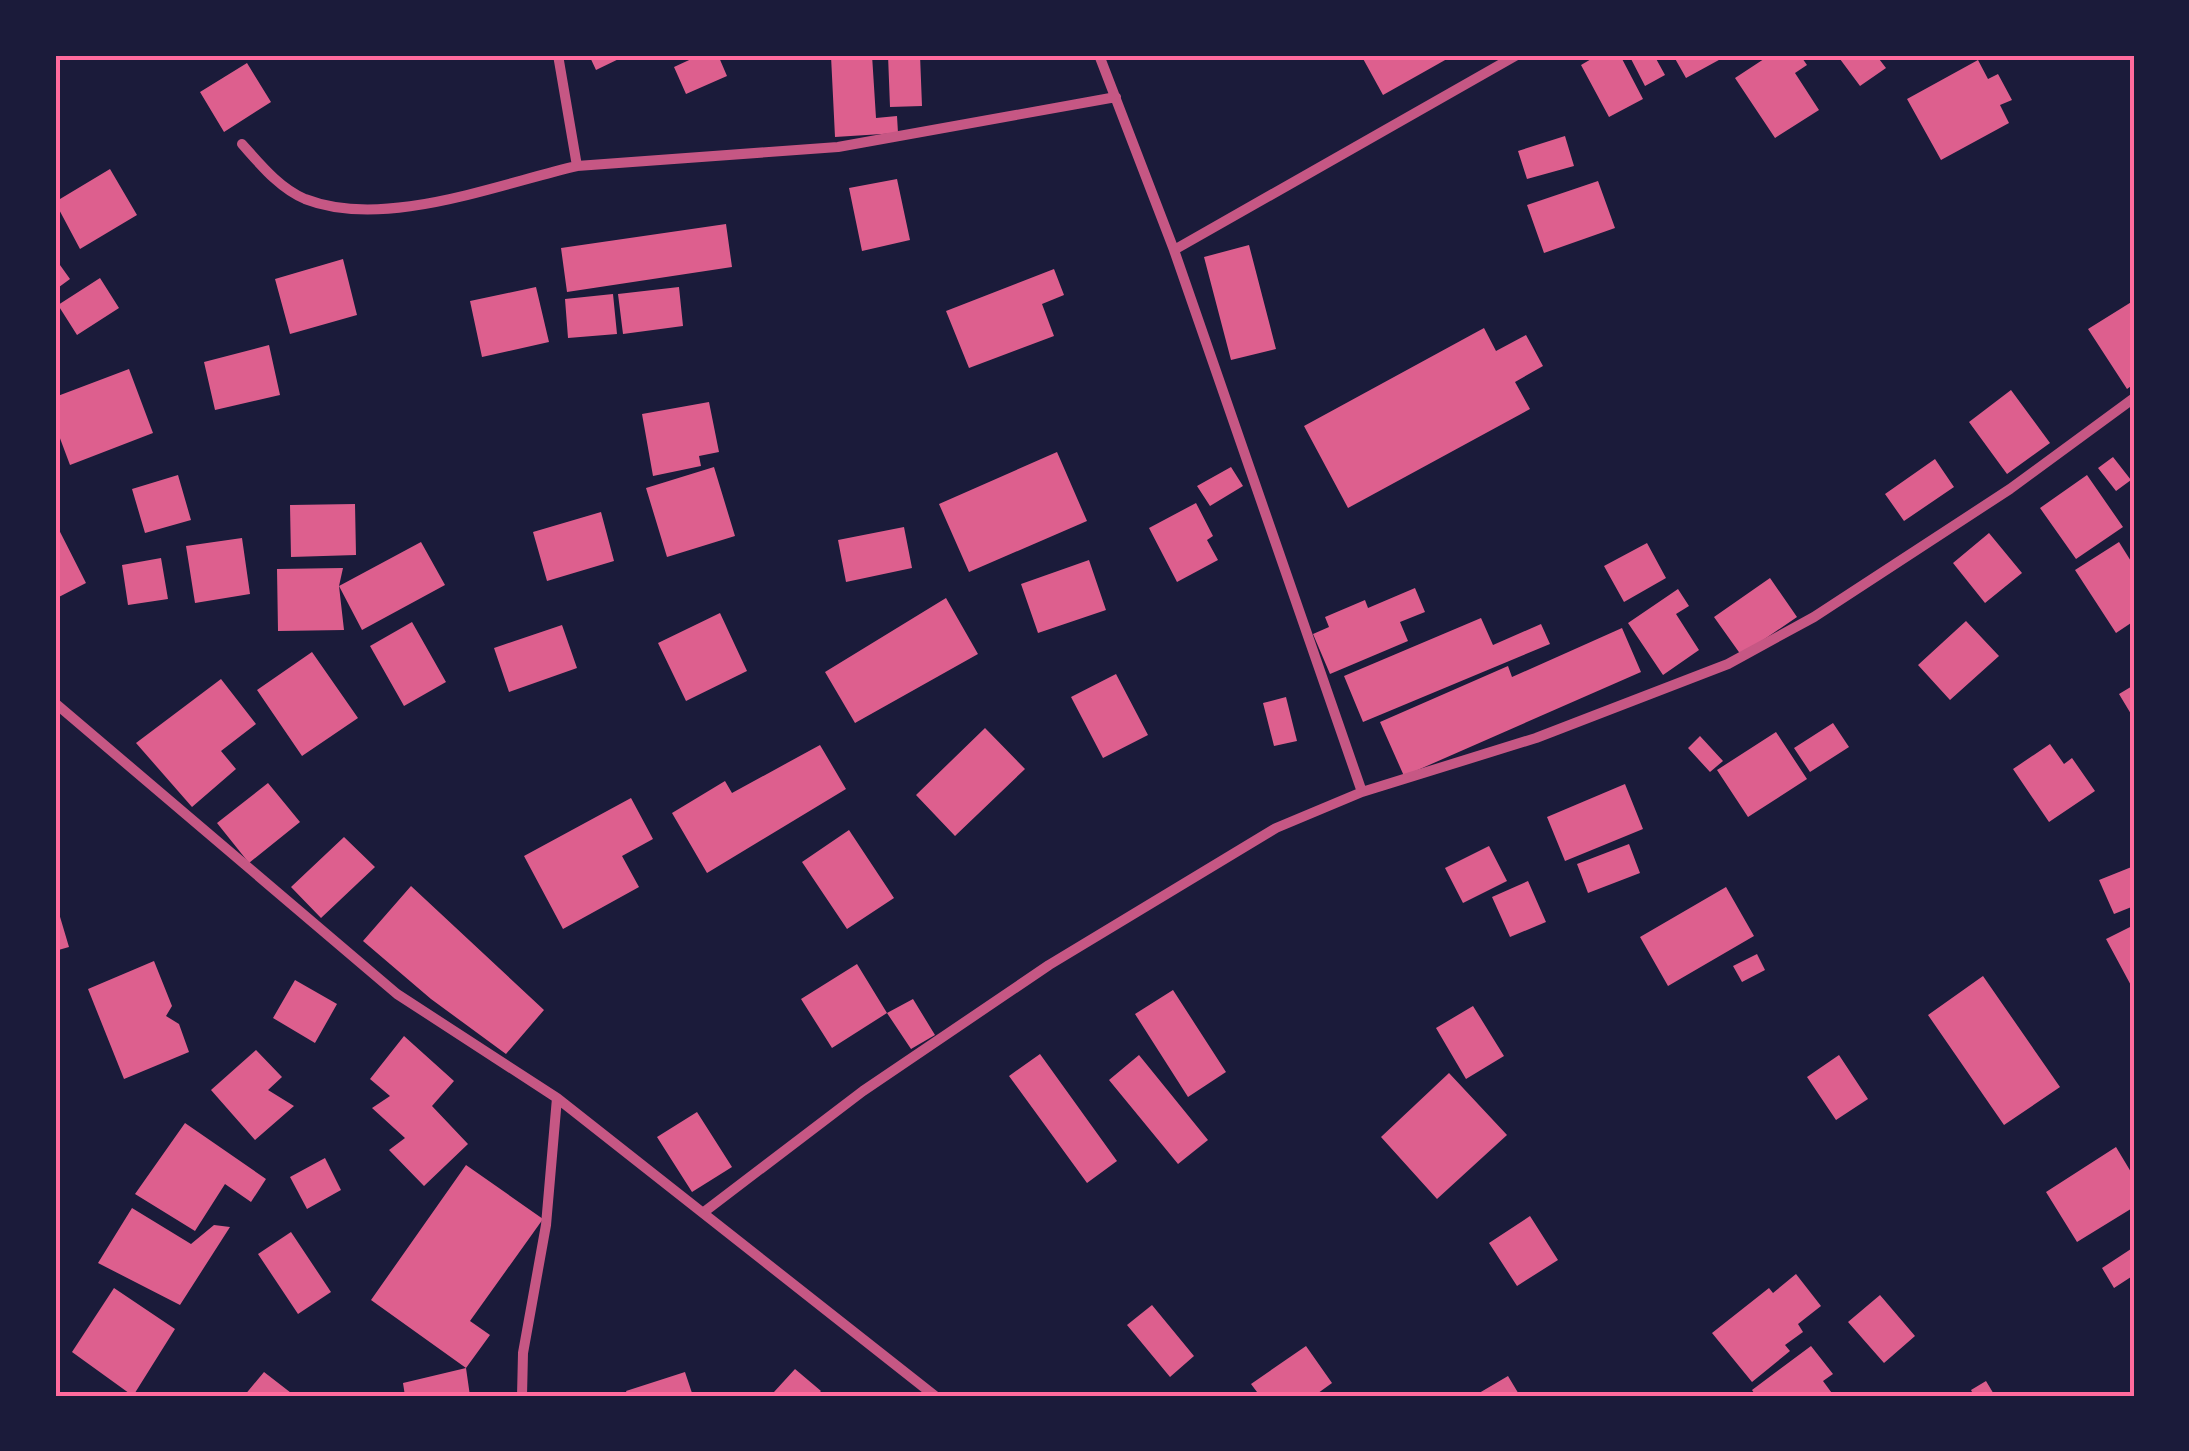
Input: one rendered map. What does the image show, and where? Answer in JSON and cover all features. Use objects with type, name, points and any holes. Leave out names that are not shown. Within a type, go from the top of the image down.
[{"type":"street","points":[[558,55],[577,166]]},
{"type":"street","points":[[1099,55],[1174,250],[1362,792]]},
{"type":"street","points":[[1174,250],[1518,55]]},
{"type":"street","points":[[242,144],[269,175],[305,199],[358,209],[424,204],[577,166],[838,147],[1116,98]]},
{"type":"street","points":[[704,1212],[863,1091],[1049,966],[1276,828],[1362,792],[1536,738],[1728,664],[1814,617],[2010,490],[2134,398]]},
{"type":"street","points":[[55,704],[397,994],[557,1098],[935,1396]]},
{"type":"street","points":[[522,1396],[523,1353],[546,1225],[557,1098]]},
{"type":"building","points":[[589,55],[627,55],[596,70]]},
{"type":"building","points":[[700,55],[718,55],[727,76],[686,94],[674,67]]},
{"type":"building","points":[[872,55],[876,118],[897,116],[898,133],[835,137],[831,56]]},
{"type":"building","points":[[888,55],[920,55],[922,106],[890,107]]},
{"type":"building","points":[[1361,55],[1454,55],[1383,95]]},
{"type":"building","points":[[1598,55],[1620,55],[1643,99],[1609,117],[1581,65]]},
{"type":"building","points":[[1629,55],[1654,55],[1665,75],[1645,86]]},
{"type":"building","points":[[1673,55],[1728,55],[1686,78]]},
{"type":"building","points":[[1770,55],[1800,55],[1807,65],[1795,73],[1819,110],[1775,138],[1735,78]]},
{"type":"building","points":[[1837,55],[1876,55],[1886,68],[1860,86]]},
{"type":"building","points":[[1978,60],[1988,79],[1998,74],[2012,100],[2000,105],[2009,123],[1941,160],[1907,99]]},
{"type":"building","points":[[247,63],[271,102],[224,132],[200,92]]},
{"type":"building","points":[[1565,136],[1574,166],[1527,179],[1518,151]]},
{"type":"building","points":[[110,169],[137,215],[80,249],[55,202]]},
{"type":"building","points":[[897,179],[910,240],[862,251],[849,188]]},
{"type":"building","points":[[1598,181],[1615,228],[1544,253],[1527,205]]},
{"type":"building","points":[[726,224],[732,267],[567,292],[561,248]]},
{"type":"building","points":[[1249,245],[1276,349],[1231,360],[1204,257]]},
{"type":"building","points":[[55,258],[70,279],[55,290]]},
{"type":"building","points":[[343,259],[357,315],[290,334],[275,279]]},
{"type":"building","points":[[1054,269],[1064,295],[1042,304],[1054,336],[969,368],[946,311]]},
{"type":"building","points":[[100,278],[119,308],[77,335],[58,305]]},
{"type":"building","points":[[536,287],[549,342],[482,357],[470,301]]},
{"type":"building","points":[[679,287],[683,326],[623,334],[618,294]]},
{"type":"building","points":[[613,294],[617,334],[568,338],[565,299]]},
{"type":"building","points":[[2133,301],[2134,384],[2127,389],[2088,329]]},
{"type":"building","points":[[1484,328],[1496,351],[1526,335],[1543,366],[1515,382],[1530,409],[1348,508],[1304,426]]},
{"type":"building","points":[[269,345],[280,395],[215,410],[204,362]]},
{"type":"building","points":[[129,369],[153,433],[70,465],[55,425],[55,397]]},
{"type":"building","points":[[2011,390],[2050,443],[2007,474],[1969,422]]},
{"type":"building","points":[[709,402],[719,452],[699,456],[701,466],[653,476],[642,414]]},
{"type":"building","points":[[1057,452],[1087,521],[969,572],[939,504]]},
{"type":"building","points":[[2113,457],[2131,480],[2116,491],[2098,468]]},
{"type":"building","points":[[1935,459],[1954,487],[1904,521],[1885,494]]},
{"type":"building","points":[[714,467],[735,536],[667,557],[646,488]]},
{"type":"building","points":[[1231,467],[1243,486],[1210,506],[1197,486]]},
{"type":"building","points":[[178,475],[191,520],[145,533],[132,489]]},
{"type":"building","points":[[2087,475],[2123,527],[2076,559],[2040,508]]},
{"type":"building","points":[[1196,503],[1213,536],[1207,540],[1218,560],[1177,582],[1149,528]]},
{"type":"building","points":[[355,504],[356,555],[291,557],[290,505]]},
{"type":"building","points":[[601,512],[614,561],[547,581],[533,532]]},
{"type":"building","points":[[55,522],[86,583],[55,599]]},
{"type":"building","points":[[904,527],[912,568],[846,582],[838,540]]},
{"type":"building","points":[[1989,533],[2022,573],[1985,603],[1953,563]]},
{"type":"building","points":[[242,538],[250,594],[195,603],[186,546]]},
{"type":"building","points":[[421,542],[445,585],[362,630],[339,586]]},
{"type":"building","points":[[2119,542],[2134,566],[2134,621],[2116,633],[2075,570]]},
{"type":"building","points":[[1647,543],[1666,578],[1624,602],[1604,566]]},
{"type":"building","points":[[161,558],[168,599],[128,605],[122,565]]},
{"type":"building","points":[[1089,560],[1106,610],[1038,633],[1021,584]]},
{"type":"building","points":[[343,568],[339,586],[344,630],[278,631],[277,569]]},
{"type":"building","points":[[1770,578],[1797,617],[1741,655],[1714,617]]},
{"type":"building","points":[[1415,588],[1425,612],[1400,622],[1408,641],[1330,674],[1313,634],[1329,627],[1325,617],[1365,600],[1368,608]]},
{"type":"building","points":[[1678,589],[1689,606],[1676,614],[1699,650],[1663,675],[1628,623]]},
{"type":"building","points":[[946,598],[978,654],[855,723],[825,672]]},
{"type":"building","points":[[720,613],[747,671],[686,701],[658,643]]},
{"type":"building","points":[[1481,618],[1493,645],[1541,624],[1550,644],[1363,722],[1344,676]]},
{"type":"building","points":[[1966,621],[1999,656],[1950,700],[1918,665]]},
{"type":"building","points":[[412,622],[446,682],[404,706],[370,646]]},
{"type":"building","points":[[562,625],[577,668],[509,692],[494,648]]},
{"type":"building","points":[[1622,628],[1641,672],[1404,776],[1380,722],[1508,666],[1512,677]]},
{"type":"building","points":[[312,652],[358,718],[302,756],[257,690]]},
{"type":"building","points":[[1116,674],[1148,735],[1103,758],[1071,697]]},
{"type":"building","points":[[221,679],[256,724],[221,751],[236,769],[192,807],[136,743]]},
{"type":"building","points":[[2134,685],[2134,719],[2119,694]]},
{"type":"building","points":[[1286,697],[1297,741],[1274,746],[1263,703]]},
{"type":"building","points":[[1833,723],[1849,747],[1810,772],[1794,748]]},
{"type":"building","points":[[985,728],[1025,769],[955,836],[916,795]]},
{"type":"building","points":[[1776,732],[1807,779],[1748,817],[1717,770]]},
{"type":"building","points":[[1700,736],[1723,761],[1710,772],[1688,748]]},
{"type":"building","points":[[2050,744],[2064,764],[2072,758],[2095,791],[2049,822],[2013,769]]},
{"type":"building","points":[[820,745],[846,789],[707,873],[672,813],[725,781],[732,793]]},
{"type":"building","points":[[268,783],[300,822],[249,863],[217,823]]},
{"type":"building","points":[[1625,784],[1643,829],[1565,861],[1547,817]]},
{"type":"building","points":[[631,798],[653,839],[622,856],[639,887],[563,929],[524,856]]},
{"type":"building","points":[[849,830],[894,898],[847,929],[802,862]]},
{"type":"building","points":[[344,837],[375,867],[321,918],[291,887]]},
{"type":"building","points":[[1629,844],[1640,873],[1588,893],[1577,864]]},
{"type":"building","points":[[1489,846],[1507,881],[1463,903],[1445,868]]},
{"type":"building","points":[[2134,866],[2134,906],[2114,914],[2099,880]]},
{"type":"building","points":[[1528,881],[1546,922],[1510,937],[1492,897]]},
{"type":"building","points":[[411,886],[544,1010],[506,1054],[431,999],[363,941]]},
{"type":"building","points":[[1726,887],[1754,936],[1668,986],[1640,937]]},
{"type":"building","points":[[55,900],[69,947],[55,951]]},
{"type":"building","points":[[2134,925],[2134,991],[2106,939]]},
{"type":"building","points":[[1757,954],[1765,970],[1742,982],[1733,966]]},
{"type":"building","points":[[154,961],[172,1006],[166,1016],[179,1024],[189,1052],[124,1079],[88,989]]},
{"type":"building","points":[[857,964],[887,1013],[832,1048],[801,999]]},
{"type":"building","points":[[1983,976],[2060,1087],[2004,1125],[1928,1015]]},
{"type":"building","points":[[295,980],[337,1004],[315,1043],[273,1018]]},
{"type":"building","points":[[1173,990],[1226,1072],[1188,1097],[1135,1014]]},
{"type":"building","points":[[913,999],[935,1035],[911,1049],[887,1013]]},
{"type":"building","points":[[1473,1006],[1504,1056],[1466,1079],[1436,1028]]},
{"type":"building","points":[[404,1036],[454,1081],[432,1106],[468,1144],[424,1186],[389,1150],[405,1138],[372,1108],[390,1096],[370,1079]]},
{"type":"building","points":[[256,1050],[282,1077],[268,1090],[294,1106],[255,1140],[211,1090]]},
{"type":"building","points":[[1040,1054],[1117,1161],[1087,1183],[1009,1076]]},
{"type":"building","points":[[1139,1055],[1208,1140],[1178,1164],[1109,1080]]},
{"type":"building","points":[[1839,1055],[1868,1099],[1836,1120],[1807,1077]]},
{"type":"building","points":[[1449,1073],[1507,1135],[1437,1199],[1381,1137]]},
{"type":"building","points":[[697,1112],[732,1167],[692,1192],[657,1137]]},
{"type":"building","points":[[185,1123],[266,1179],[251,1202],[225,1184],[195,1231],[135,1194]]},
{"type":"building","points":[[2116,1147],[2134,1177],[2134,1207],[2077,1242],[2046,1192]]},
{"type":"building","points":[[325,1158],[341,1190],[307,1209],[290,1177]]},
{"type":"building","points":[[466,1165],[543,1219],[470,1321],[490,1335],[466,1368],[371,1300]]},
{"type":"building","points":[[132,1208],[191,1244],[214,1225],[230,1227],[180,1305],[98,1263]]},
{"type":"building","points":[[1530,1216],[1558,1260],[1517,1286],[1489,1243]]},
{"type":"building","points":[[291,1232],[331,1292],[298,1314],[258,1254]]},
{"type":"building","points":[[2134,1247],[2134,1275],[2114,1288],[2102,1268]]},
{"type":"building","points":[[1796,1274],[1821,1306],[1798,1324],[1803,1332],[1785,1345],[1790,1351],[1752,1382],[1712,1333],[1769,1288],[1773,1293]]},
{"type":"building","points":[[114,1288],[175,1329],[133,1396],[72,1352]]},
{"type":"building","points":[[1880,1295],[1915,1336],[1884,1363],[1848,1322]]},
{"type":"building","points":[[1152,1305],[1194,1356],[1170,1377],[1127,1325]]},
{"type":"building","points":[[1306,1346],[1332,1383],[1314,1396],[1260,1396],[1251,1384]]},
{"type":"building","points":[[1811,1346],[1833,1374],[1823,1381],[1834,1396],[1756,1396],[1752,1390]]},
{"type":"building","points":[[466,1368],[470,1396],[405,1396],[403,1383]]},
{"type":"building","points":[[795,1369],[821,1391],[816,1396],[774,1392]]},
{"type":"building","points":[[264,1372],[295,1396],[244,1396]]},
{"type":"building","points":[[685,1372],[693,1396],[628,1396],[626,1391]]},
{"type":"building","points":[[1508,1376],[1520,1396],[1474,1396]]},
{"type":"building","points":[[1986,1381],[1995,1396],[1974,1396],[1971,1390]]}]
